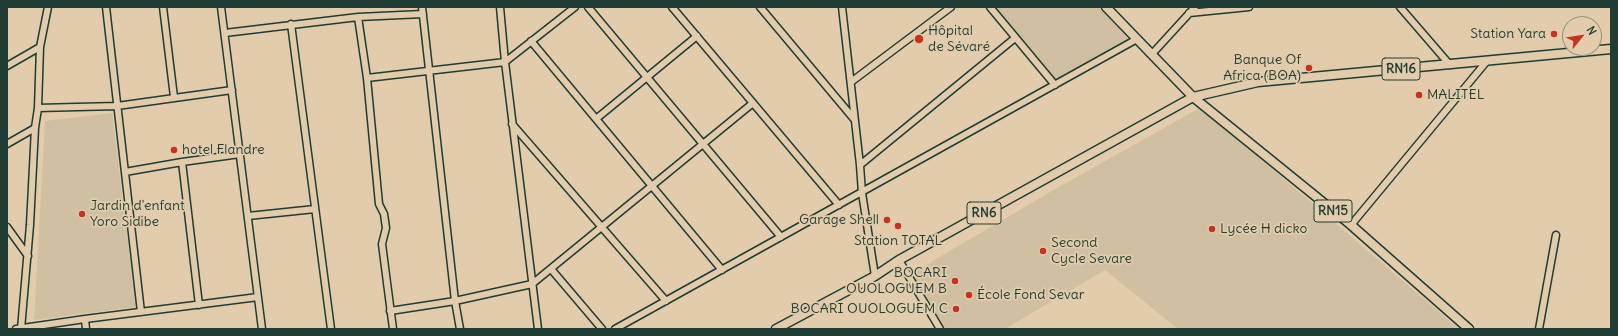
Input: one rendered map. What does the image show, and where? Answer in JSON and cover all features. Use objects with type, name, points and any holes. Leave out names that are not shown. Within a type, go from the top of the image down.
[{"type":"main road","points":[[1106,7],[1192,96]]},
{"type":"main road","name":"RN16","points":[[1192,96],[1258,82],[1611,49]]},
{"type":"main road","name":"RN15","points":[[1192,96],[1351,225],[1470,329]]},
{"type":"main road","name":"RN6","points":[[776,329],[875,276],[899,260],[1192,96]]},
{"type":"street","points":[[48,7],[40,47],[38,108],[35,128],[28,256],[20,328],[258,297]]},
{"type":"street","points":[[106,7],[141,312]]},
{"type":"street","points":[[163,7],[174,97]]},
{"type":"street","points":[[221,7],[262,329]]},
{"type":"street","points":[[422,7],[455,301],[460,329]]},
{"type":"street","points":[[500,7],[504,62],[538,329]]},
{"type":"street","points":[[367,78],[504,62],[575,7]]},
{"type":"street","points":[[588,7],[781,237]]},
{"type":"street","points":[[672,7],[839,205]]},
{"type":"street","points":[[760,7],[855,120]]},
{"type":"street","points":[[842,7],[862,193],[875,276]]},
{"type":"street","points":[[851,82],[951,7]]},
{"type":"street","points":[[990,7],[1055,85]]},
{"type":"street","points":[[1152,54],[1195,7]]},
{"type":"street","points":[[1189,14],[1249,7]]},
{"type":"street","points":[[1400,7],[1450,65]]},
{"type":"street","points":[[225,33],[358,17],[423,14]]},
{"type":"street","points":[[358,17],[367,78],[379,204],[384,214],[386,228],[382,244],[393,329]]},
{"type":"street","points":[[291,24],[331,329]]},
{"type":"street","points":[[596,119],[697,36]]},
{"type":"street","points":[[860,165],[1015,38]]},
{"type":"street","points":[[616,329],[1137,39]]},
{"type":"street","points":[[531,41],[722,270]]},
{"type":"street","points":[[7,66],[40,47]]},
{"type":"street","points":[[1351,225],[1487,61]]},
{"type":"street","points":[[38,108],[117,106],[232,90]]},
{"type":"street","points":[[390,311],[455,301],[532,284],[753,103]]},
{"type":"street","points":[[512,124],[666,301]]},
{"type":"street","points":[[7,144],[35,128]]},
{"type":"street","points":[[125,172],[240,154]]},
{"type":"street","points":[[182,162],[199,305]]},
{"type":"street","points":[[248,216],[315,209]]},
{"type":"street","points":[[7,226],[9,235],[28,256]]},
{"type":"street","points":[[1539,329],[1556,235]]},
{"type":"street","points":[[899,260],[940,329]]},
{"type":"street","points":[[551,269],[602,329]]},
{"type":"street","points":[[85,319],[86,329]]},
{"type":"shaded area","points":[[994,7],[1098,7],[1129,38],[1103,57],[1057,84]]},
{"type":"shaded area","name":"Lycée H dicko","points":[[1198,109],[1209,115],[1459,329],[1178,329],[1105,270],[1005,329],[941,329],[909,275],[1057,188]]},
{"type":"shaded area","name":"Jardin d'enfant Yoro Sidibe","points":[[112,113],[136,307],[34,320],[45,121]]},
{"type":"place","name":"Station Yara","points":[[1554,34]]},
{"type":"place","name":"Hôpital de Sévaré","points":[[919,39]]},
{"type":"place","name":"Banque Of Africa (BOA)","points":[[1309,68]]},
{"type":"place","name":"MALITEL","points":[[1419,95]]},
{"type":"place","name":"hotel Flandre","points":[[174,150]]},
{"type":"place","name":"Jardin d'enfant Yoro Sidibe","points":[[82,214]]},
{"type":"place","name":"Garage Shell","points":[[887,220]]},
{"type":"place","name":"Station TOTAL","points":[[898,226]]},
{"type":"place","name":"Lycée H dicko","points":[[1212,229]]},
{"type":"place","name":"Second Cycle Sevare","points":[[1043,251]]},
{"type":"place","name":"BOCARI OUOLOGUEM B","points":[[955,281]]},
{"type":"place","name":"École Fond Sevar","points":[[969,295]]},
{"type":"place","name":"BOCARI OUOLOGUEM C","points":[[956,309]]}]
